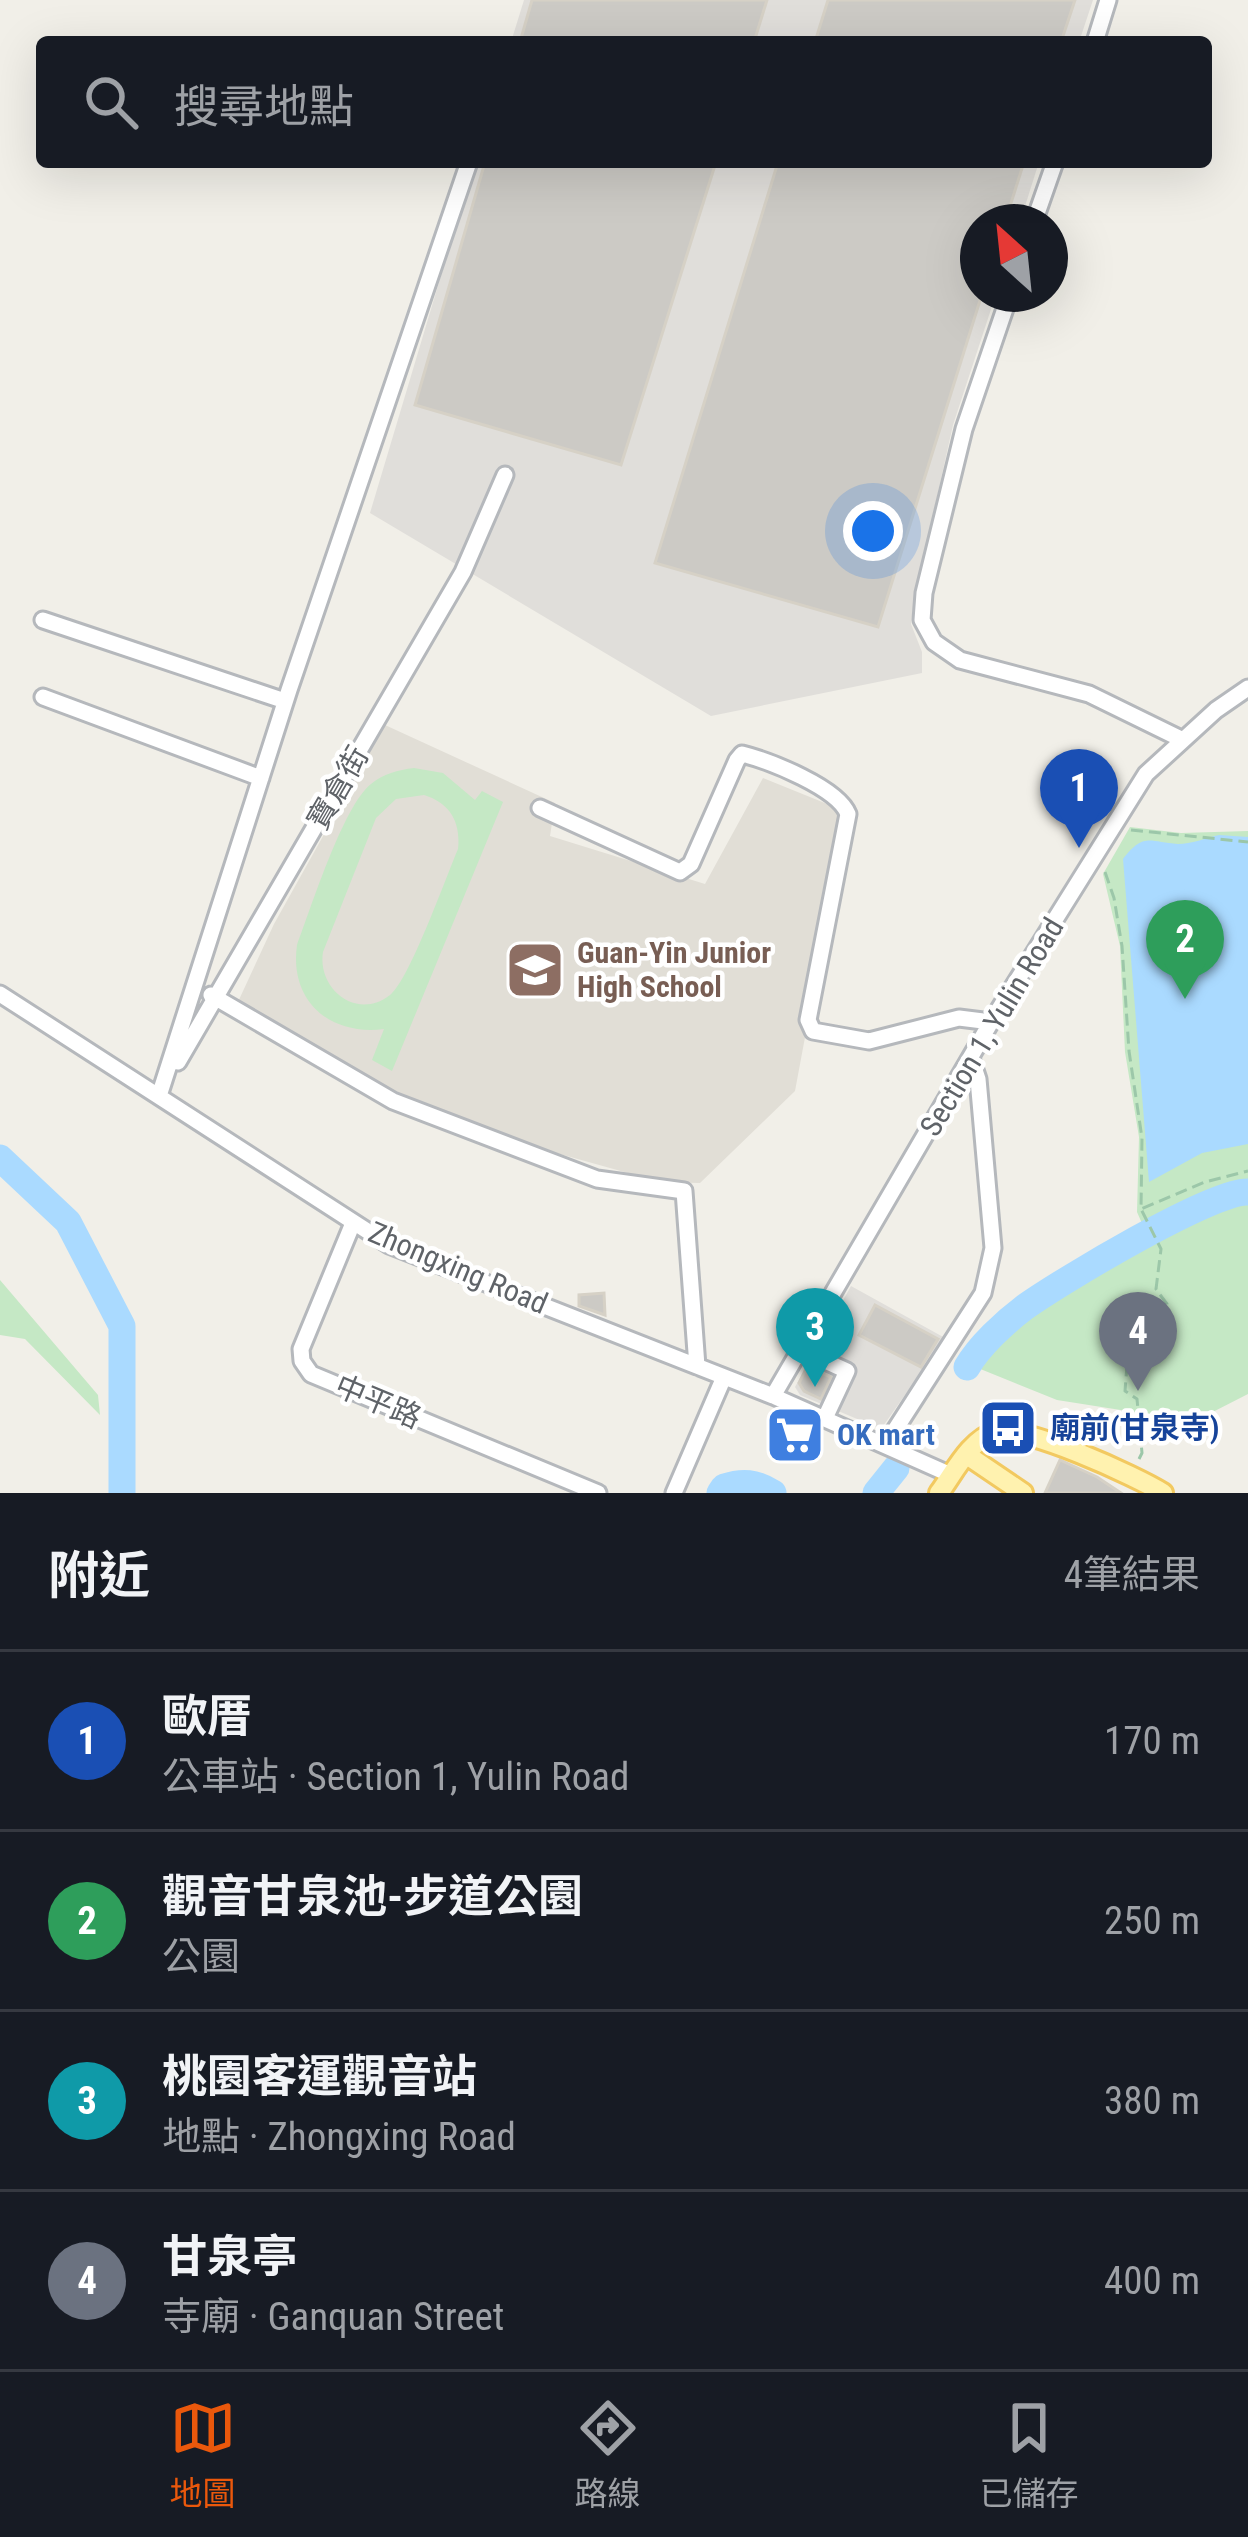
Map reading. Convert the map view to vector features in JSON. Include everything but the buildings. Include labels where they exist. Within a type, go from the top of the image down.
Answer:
[{"type":"main road","points":[[939,1493],[980,1439],[997,1432],[1016,1432],[1131,1476],[1162,1493]]},
{"type":"main road","points":[[967,1455],[1023,1493]]},
{"type":"street","points":[[1098,36],[1108,0]]},
{"type":"street","points":[[159,1096],[285,701],[467,168]]},
{"type":"street","points":[[1040,204],[1052,168]]},
{"type":"street","points":[[1004,312],[964,429],[924,593],[922,620],[934,642],[961,660],[1089,694],[1183,740]]},
{"type":"street","name":"寶倉街","points":[[159,1096],[463,572],[505,475]]},
{"type":"street","points":[[43,620],[285,701]]},
{"type":"street","name":"Section 1, Yulin Road","points":[[772,1396],[991,1022],[1146,774],[1248,688]]},
{"type":"street","points":[[43,697],[262,778]]},
{"type":"street","points":[[540,808],[680,872],[691,864],[736,760],[742,754],[762,759],[841,800],[848,814],[808,1020],[814,1031],[869,1041],[959,1018],[991,1022]]},
{"type":"street","points":[[196,987],[393,1100],[598,1179],[685,1190],[697,1366]]},
{"type":"street","name":"Zhongxing Road","points":[[0,994],[389,1245],[772,1396],[951,1475]]},
{"type":"street","points":[[886,1444],[983,1293],[993,1248],[978,1079],[971,1058]]},
{"type":"street","name":"中平路","points":[[353,1223],[301,1349],[311,1374],[598,1493]]},
{"type":"street","points":[[801,1350],[847,1371],[825,1418]]},
{"type":"street","points":[[674,1493],[724,1378]]},
{"type":"path","points":[[1134,831],[1248,842]]},
{"type":"path","points":[[1094,859],[1106,874],[1114,898],[1122,946],[1129,1051],[1142,1138],[1141,1209],[1160,1249],[1156,1289],[1167,1304],[1168,1327],[1127,1365],[1125,1390],[1137,1399],[1142,1453],[1131,1476]]},
{"type":"path","points":[[1141,1209],[1205,1182],[1248,1171]]},
{"type":"shaded area","points":[[524,0],[1093,0],[1081,36],[513,36]]},
{"type":"shaded area","points":[[473,168],[1037,168],[1026,204],[960,204],[960,312],[990,312],[953,425],[914,600],[911,624],[922,652],[922,673],[711,716],[370,513]]},
{"type":"shaded area","name":"Guan-Yin Junior High School","points":[[385,725],[555,803],[550,836],[705,884],[763,778],[847,812],[795,1091],[700,1183],[660,1182],[395,1108],[231,1017],[274,924]]},
{"type":"shaded area","points":[[851,1286],[945,1338],[881,1429],[800,1395],[795,1387]]},
{"type":"green space","points":[[414,768],[443,773],[475,800],[482,791],[503,802],[392,1071],[372,1060],[384,1029],[346,1027],[317,1011],[307,998],[296,965],[297,945],[329,859],[360,796],[381,778]],"holes":[[[424,795],[452,815],[458,849],[398,986],[377,1002],[353,1003],[326,978],[323,952],[376,818],[396,799]]]},
{"type":"green space","points":[[1130,827],[1181,833],[1248,831],[1248,1394],[1203,1417],[1165,1417],[1057,1400],[968,1364],[1024,1308],[1147,1235],[1137,1212],[1139,1137],[1125,1052],[1120,946],[1103,874]]},
{"type":"green space","points":[[0,1280],[98,1395],[100,1415],[25,1339],[0,1335]]},
{"type":"water","points":[[1219,835],[1248,837],[1248,1144],[1202,1153],[1149,1182],[1123,859],[1142,842],[1183,844]]},
{"type":"waterway","points":[[0,1158],[68,1222],[122,1326],[122,1493]]},
{"type":"waterway","points":[[967,1367],[1009,1320],[1070,1278],[1171,1221],[1248,1192]]},
{"type":"waterway","points":[[876,1493],[896,1468]]},
{"type":"waterway","points":[[720,1493],[724,1487],[743,1483],[773,1493]]},
{"type":"place","name":"歐厝","points":[[1079,848]]},
{"type":"place","name":"Guan-Yin Junior High School","points":[[535,970]]},
{"type":"place","name":"觀音甘泉池-步道公園","points":[[1185,999]]},
{"type":"place","name":"桃園客運觀音站","points":[[815,1387]]},
{"type":"place","name":"甘泉亭","points":[[1138,1391]]},
{"type":"place","name":"廟前(甘泉寺)","points":[[1008,1428]]},
{"type":"place","name":"OK mart","points":[[795,1435]]}]
